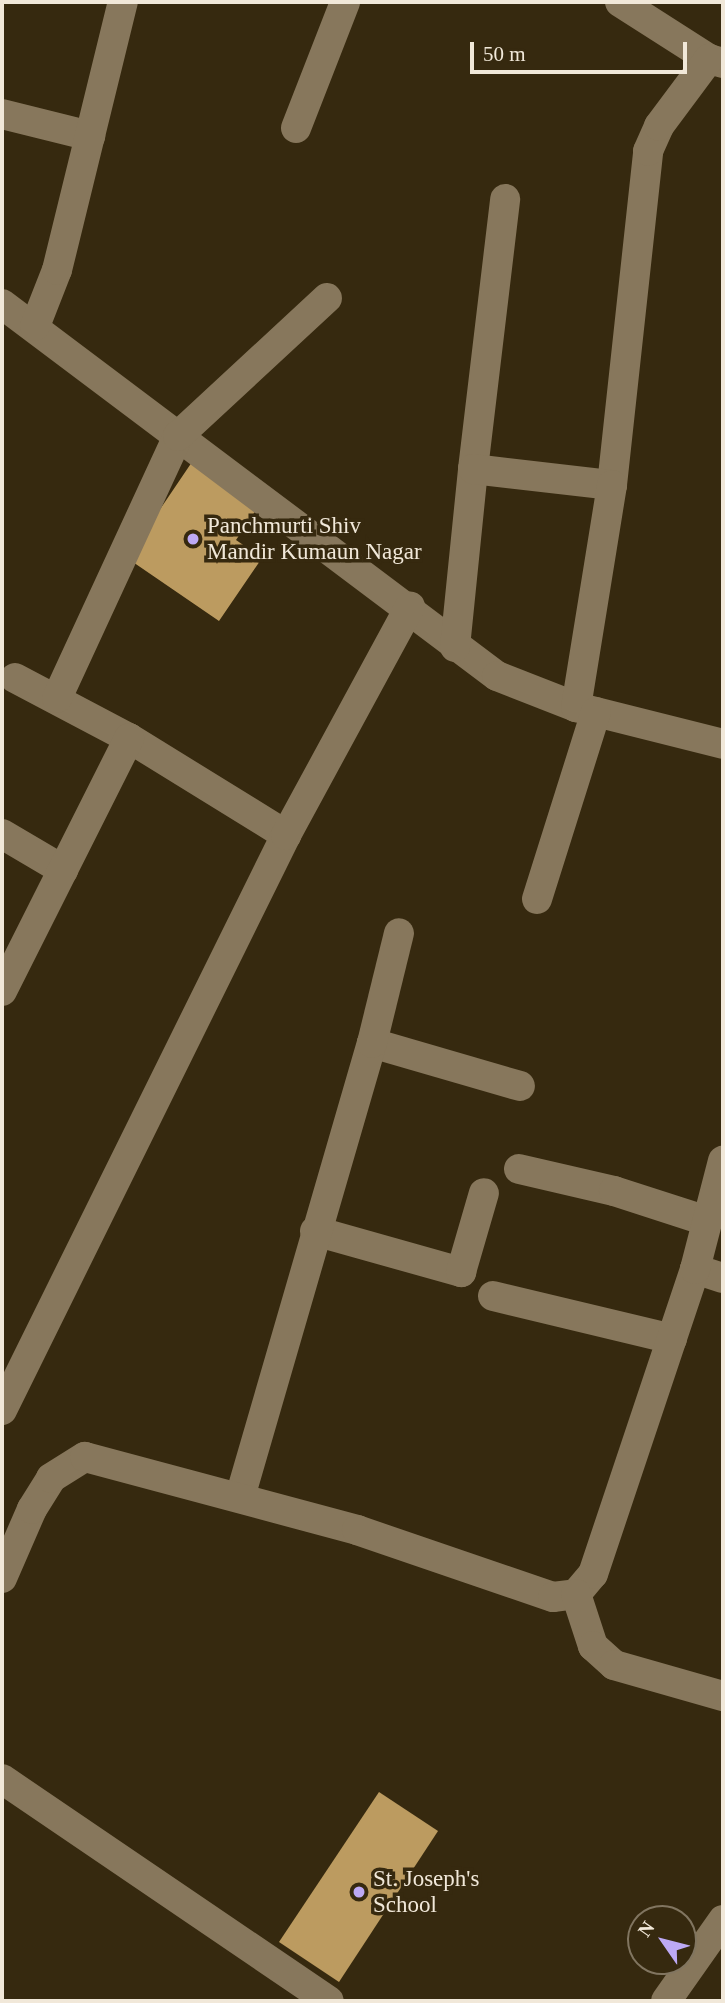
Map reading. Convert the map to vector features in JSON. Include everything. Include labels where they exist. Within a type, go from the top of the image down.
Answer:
[{"type":"street","points":[[35,326],[57,270],[123,2]]},
{"type":"street","points":[[296,128],[345,2]]},
{"type":"street","points":[[537,899],[586,709],[648,151],[659,126],[716,61],[620,2]]},
{"type":"street","points":[[2,114],[90,136]]},
{"type":"street","points":[[455,647],[505,199]]},
{"type":"street","points":[[57,698],[178,436],[327,298]]},
{"type":"street","points":[[2,304],[410,607],[455,647],[521,688],[586,709],[723,744]]},
{"type":"street","points":[[473,469],[612,485]]},
{"type":"street","points":[[2,1410],[286,835],[410,607]]},
{"type":"street","points":[[15,678],[129,738],[286,835]]},
{"type":"street","points":[[2,991],[129,738]]},
{"type":"street","points":[[2,834],[63,870]]},
{"type":"street","points":[[240,1497],[315,1231],[372,1043],[399,933]]},
{"type":"street","points":[[372,1043],[520,1086]]},
{"type":"street","points":[[2,1578],[32,1509],[51,1478],[85,1457],[357,1530],[554,1597],[576,1594],[593,1574],[695,1269],[723,1161]]},
{"type":"street","points":[[519,1169],[614,1191],[707,1221]]},
{"type":"street","points":[[315,1231],[461,1272],[484,1193]]},
{"type":"street","points":[[695,1269],[723,1278]]},
{"type":"street","points":[[493,1296],[671,1339]]},
{"type":"street","points":[[576,1594],[593,1646],[614,1665],[723,1696]]},
{"type":"street","points":[[2,1779],[329,2001]]},
{"type":"street","points":[[666,2001],[723,1920]]},
{"type":"building","points":[[192,462],[258,507],[236,540],[262,558],[219,621],[127,558]]},
{"type":"building","points":[[379,1792],[438,1831],[339,1982],[279,1942]]},
{"type":"place","name":"Panchmurti Shiv Mandir Kumaun Nagar","points":[[193,539]]},
{"type":"place","name":"St. Joseph's School","points":[[359,1892]]}]
